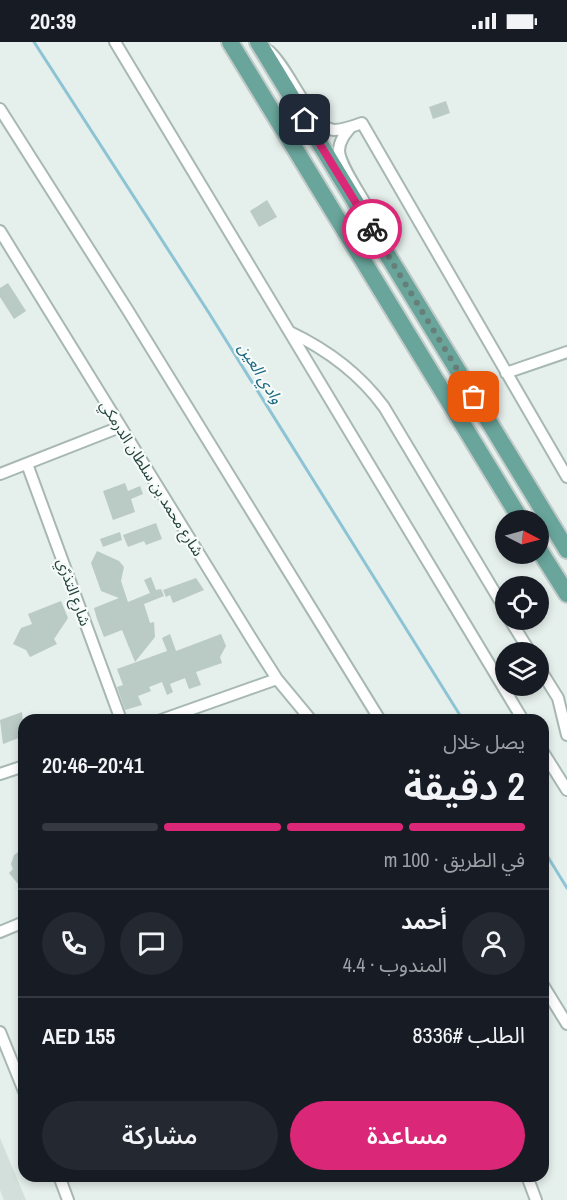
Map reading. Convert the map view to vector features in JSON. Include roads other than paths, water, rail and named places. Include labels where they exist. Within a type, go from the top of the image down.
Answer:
[{"type":"main road","points":[[230,42],[515,510]]},
{"type":"main road","points":[[259,44],[567,550]]},
{"type":"main road","points":[[548,564],[567,594]]},
{"type":"street","points":[[115,42],[519,714]]},
{"type":"street","points":[[259,44],[283,64],[318,122],[334,130],[362,123],[567,477]]},
{"type":"street","points":[[0,109],[127,309],[376,714]]},
{"type":"street","points":[[351,127],[340,141],[340,158],[375,218],[384,248]]},
{"type":"street","name":"شارع محمد بن سلطان الدرمكي","points":[[0,231],[120,428],[278,679],[306,714]]},
{"type":"street","points":[[290,332],[317,345],[365,382],[384,407],[495,593]]},
{"type":"street","points":[[506,373],[567,351]]},
{"type":"street","points":[[0,474],[120,428]]},
{"type":"street","name":"شارع التذرّي","points":[[27,464],[119,714]]},
{"type":"street","points":[[178,714],[278,679]]},
{"type":"street","points":[[549,684],[558,698],[567,735]]},
{"type":"street","points":[[549,762],[567,790]]},
{"type":"street","points":[[0,774],[18,768]]},
{"type":"street","points":[[0,932],[18,924]]},
{"type":"street","points":[[549,995],[567,1024]]},
{"type":"street","points":[[0,1032],[18,1076]]},
{"type":"street","points":[[62,1182],[69,1200]]},
{"type":"street","points":[[529,1182],[536,1200]]},
{"type":"waterway","name":"وادي العين","points":[[34,42],[209,313],[459,714]]},
{"type":"waterway","name":"وادي العين","points":[[549,859],[567,888]]}]
